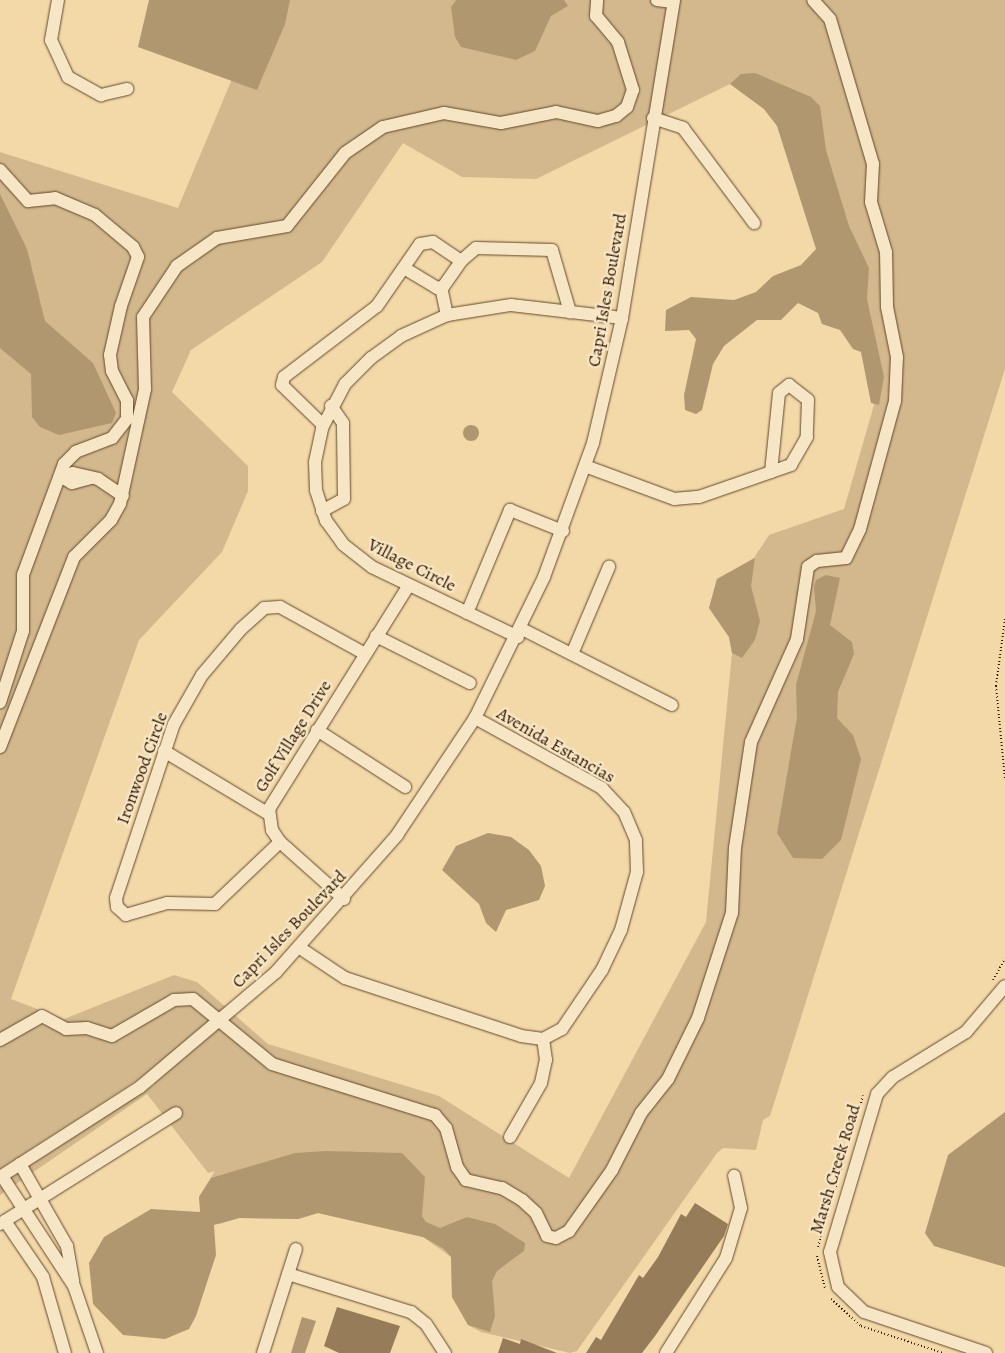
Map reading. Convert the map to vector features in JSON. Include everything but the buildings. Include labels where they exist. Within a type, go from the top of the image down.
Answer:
[{"type":"street","points":[[58,0],[51,40],[68,77],[101,95],[127,89]]},
{"type":"street","points":[[0,748],[74,557],[111,520],[123,496],[145,390],[143,317],[177,266],[217,238],[287,226],[345,153],[383,127],[444,113],[501,124],[556,112],[598,121],[616,116],[627,107],[633,90],[618,42],[596,16],[597,0]]},
{"type":"street","points":[[657,0],[674,1]]},
{"type":"street","points":[[0,1040],[42,1016],[66,1029],[87,1028],[112,1036],[183,998],[197,1001],[279,1067],[435,1115],[446,1128],[456,1167],[466,1180],[502,1188],[515,1196],[536,1213],[544,1234],[553,1238],[569,1231],[612,1170],[641,1112],[668,1079],[694,1030],[722,950],[732,913],[734,855],[751,742],[797,640],[805,575],[813,562],[837,562],[848,555],[862,521],[897,385],[886,252],[870,196],[873,164],[830,20],[813,0]]},
{"type":"street","name":"Capri Isles Boulevard","points":[[1,1176],[140,1088],[222,1021],[300,948],[344,899],[413,814],[475,718],[520,633],[563,531],[585,466],[622,318],[653,118],[674,1]]},
{"type":"street","points":[[653,118],[683,128],[754,223]]},
{"type":"street","points":[[0,170],[28,201],[55,198],[95,215],[133,247],[138,257],[120,306],[110,355],[112,371],[126,400],[127,419],[112,438],[71,455],[60,476],[23,574],[23,631],[0,702]]},
{"type":"street","points":[[323,425],[282,386],[284,377],[366,318],[420,244],[433,242],[461,261]]},
{"type":"street","points":[[447,315],[441,287],[461,261],[476,248],[552,250],[570,312]]},
{"type":"street","points":[[404,268],[441,287]]},
{"type":"street","name":"Village Circle","points":[[520,633],[467,613],[352,553],[322,512],[315,462],[323,425],[331,406],[345,384],[386,346],[447,315],[511,304],[622,318]]},
{"type":"street","points":[[585,466],[666,497],[688,500],[771,472],[791,465],[807,437],[808,400],[789,384],[779,393],[771,472]]},
{"type":"street","points":[[322,512],[344,499],[343,423],[331,406]]},
{"type":"street","points":[[60,476],[74,473],[90,478],[112,485],[123,496]]},
{"type":"street","points":[[467,613],[510,510],[563,531]]},
{"type":"street","points":[[572,654],[609,567]]},
{"type":"street","points":[[365,654],[409,584]]},
{"type":"street","name":"Ironwood Circle","points":[[280,842],[215,904],[167,903],[131,914],[120,912],[116,898],[164,751],[202,675],[264,608],[286,609],[365,654]]},
{"type":"street","points":[[520,633],[572,654],[672,705]]},
{"type":"street","points":[[376,636],[470,683]]},
{"type":"street","name":"Golf Village Drive","points":[[344,899],[280,842],[269,814],[317,730],[365,654]]},
{"type":"street","name":"Avenida Estancias","points":[[475,718],[602,788],[627,817],[636,840],[634,886],[616,942],[562,1029],[543,1039]]},
{"type":"street","points":[[317,730],[405,787]]},
{"type":"street","points":[[164,751],[269,814]]},
{"type":"street","points":[[300,948],[345,978],[526,1038],[543,1039],[546,1060],[541,1083],[510,1138]]},
{"type":"street","name":"Marsh Creek Road","points":[[986,1353],[864,1312],[838,1288],[830,1252],[877,1094],[893,1077],[966,1032],[1005,986]]},
{"type":"street","points":[[64,1353],[43,1277],[2,1223],[176,1113]]},
{"type":"street","points":[[20,1164],[67,1246],[74,1286],[97,1353]]},
{"type":"street","points":[[1,1176],[74,1286]]},
{"type":"street","points":[[666,1353],[722,1270],[741,1208],[734,1176]]},
{"type":"street","points":[[263,1353],[296,1249]]},
{"type":"street","points":[[288,1274],[411,1312],[426,1324],[442,1349],[428,1353]]},
{"type":"path","points":[[1005,620],[996,686],[1005,780]]},
{"type":"path","points":[[990,984],[1005,958]]},
{"type":"path","points":[[867,1088],[820,1234],[821,1279],[837,1307],[856,1323],[944,1353]]},
{"type":"shaded area","points":[[149,0],[290,0],[285,24],[257,90],[138,47]]},
{"type":"shaded area","points":[[265,0],[1005,0],[1005,369],[770,1116],[763,1120],[756,1150],[723,1148],[717,1153],[577,1351],[570,1353],[481,1332],[468,1325],[452,1297],[451,1257],[423,1237],[318,1213],[298,1219],[239,1218],[220,1224],[201,1212],[199,1197],[215,1171],[208,1173],[147,1094],[0,1195],[0,1185],[155,1084],[147,1074],[0,1169],[0,152],[178,208]],"holes":[[[730,84],[764,109],[778,126],[861,352],[874,405],[844,509],[769,535],[754,558],[717,579],[709,608],[729,637],[732,653],[706,922],[569,1178],[439,1096],[268,1044],[197,982],[174,975],[64,1019],[11,999],[139,640],[222,552],[248,491],[248,466],[172,392],[191,350],[322,262],[403,143],[462,177],[536,179]]]},
{"type":"shaded area","points":[[456,0],[564,0],[568,6],[551,16],[535,51],[516,60],[461,47],[455,37],[451,7]]},
{"type":"shaded area","points":[[755,73],[811,97],[820,106],[826,150],[849,226],[869,268],[867,299],[884,377],[879,405],[871,403],[861,352],[853,349],[840,330],[822,324],[818,313],[798,303],[781,320],[757,320],[724,346],[713,364],[702,410],[696,414],[685,410],[684,395],[696,339],[689,330],[665,331],[666,310],[691,297],[734,300],[756,292],[773,276],[801,265],[816,249],[777,126],[764,109],[730,84],[741,74]]},
{"type":"shaded area","points":[[0,194],[27,249],[45,321],[93,363],[116,413],[112,423],[59,435],[40,427],[32,417],[31,374],[0,348]]},
{"type":"shaded area","points":[[471,425],[479,433],[471,441],[463,433]]},
{"type":"shaded area","points":[[755,558],[751,586],[760,621],[755,640],[742,658],[732,653],[729,637],[709,608],[717,579]]},
{"type":"shaded area","points":[[826,575],[840,578],[830,625],[852,642],[854,654],[838,692],[837,718],[853,735],[861,759],[841,840],[822,859],[793,858],[777,833],[797,717],[796,685],[816,611],[814,587],[816,580]]},
{"type":"shaded area","points":[[488,833],[511,837],[529,850],[541,866],[545,886],[539,900],[506,910],[496,932],[486,923],[479,904],[442,870],[456,846]]},
{"type":"shaded area","points":[[1005,1112],[1005,1267],[934,1246],[925,1233],[948,1155]]},
{"type":"shaded area","points":[[326,1151],[402,1153],[425,1177],[422,1216],[426,1222],[440,1228],[467,1217],[495,1224],[525,1243],[524,1251],[497,1271],[492,1281],[495,1316],[490,1332],[468,1325],[452,1297],[451,1257],[444,1249],[423,1237],[318,1213],[298,1219],[239,1218],[214,1225],[216,1255],[196,1316],[189,1329],[165,1339],[123,1335],[93,1304],[89,1263],[104,1237],[151,1209],[200,1212],[199,1197],[211,1178],[295,1153]]},
{"type":"shaded area","points":[[302,1317],[316,1321],[305,1353],[291,1353]]}]
